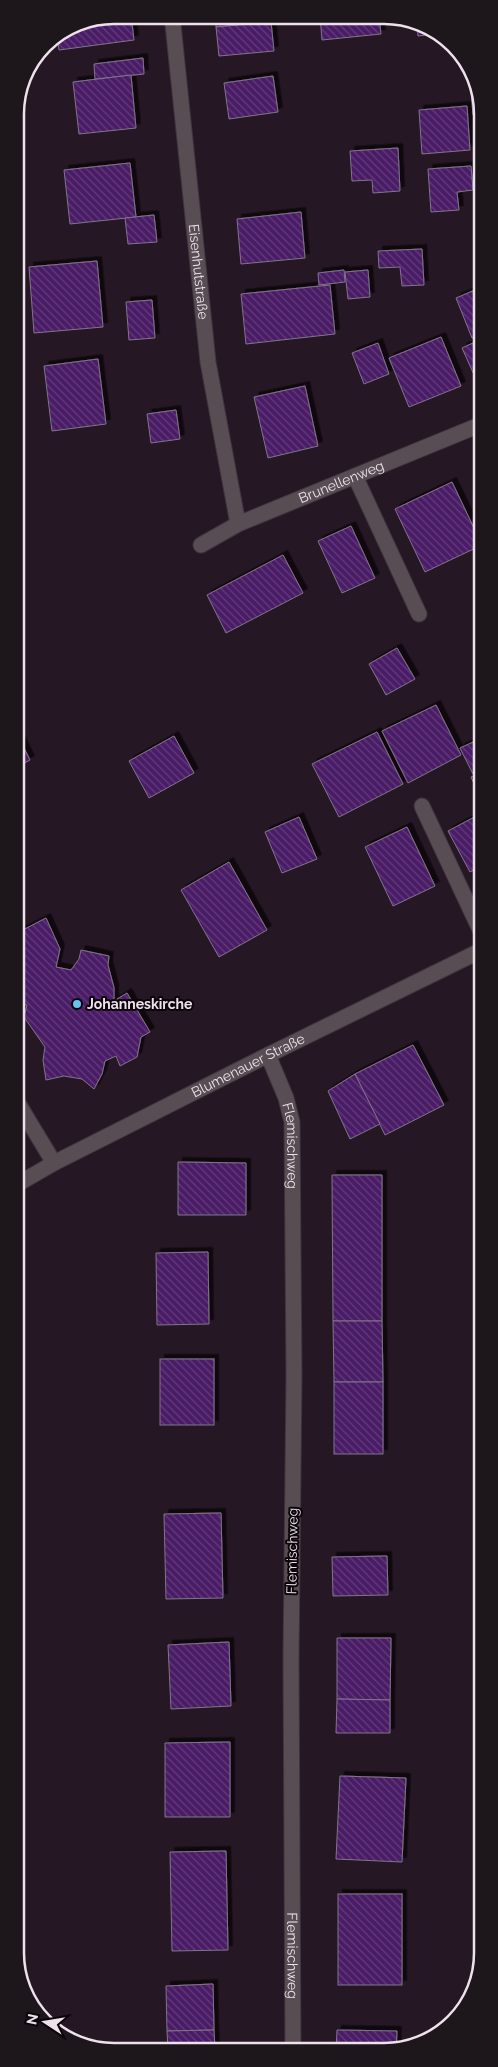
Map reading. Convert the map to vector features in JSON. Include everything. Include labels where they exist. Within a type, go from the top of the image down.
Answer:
[{"type":"street","name":"Eisenhutstraße","points":[[173,24],[208,362],[238,524]]},
{"type":"street","name":"Brunellenweg","points":[[201,545],[238,524],[474,427]]},
{"type":"street","points":[[355,476],[419,614]]},
{"type":"street","points":[[422,806],[474,917]]},
{"type":"street","name":"Blumenauer Straße","points":[[24,1181],[268,1055],[474,954]]},
{"type":"street","name":"Flemischweg","points":[[268,1055],[286,1098],[292,1122],[294,1376],[291,1658],[293,2043]]},
{"type":"street","points":[[24,1113],[54,1164]]},
{"type":"building","points":[[132,24],[134,40],[59,50],[58,43],[79,31],[96,25]]},
{"type":"building","points":[[216,24],[249,24],[216,27]]},
{"type":"building","points":[[271,24],[274,51],[219,56],[216,27]]},
{"type":"building","points":[[321,24],[380,24],[381,34],[322,40]]},
{"type":"building","points":[[418,31],[427,35],[418,36]]},
{"type":"building","points":[[143,58],[144,74],[95,79],[94,64]]},
{"type":"building","points":[[131,75],[136,128],[79,134],[73,82]]},
{"type":"building","points":[[273,76],[278,112],[229,119],[224,83]]},
{"type":"building","points":[[471,91],[473,96],[473,115]]},
{"type":"building","points":[[467,106],[470,150],[422,154],[419,110]]},
{"type":"building","points":[[398,148],[400,191],[373,193],[372,180],[352,181],[350,151]]},
{"type":"building","points":[[130,163],[136,217],[70,224],[64,170]]},
{"type":"building","points":[[471,166],[473,190],[457,192],[459,210],[431,212],[428,169]]},
{"type":"building","points":[[301,212],[305,258],[241,264],[237,219]]},
{"type":"building","points":[[154,215],[157,242],[128,244],[125,218]]},
{"type":"building","points":[[422,249],[424,285],[402,286],[400,267],[379,268],[378,251]]},
{"type":"building","points":[[97,261],[103,327],[34,333],[29,267]]},
{"type":"building","points":[[344,270],[345,282],[319,285],[318,273]]},
{"type":"building","points":[[368,270],[370,297],[348,299],[345,272]]},
{"type":"building","points":[[330,285],[335,334],[246,344],[241,294]]},
{"type":"building","points":[[474,290],[474,337],[472,338],[456,298]]},
{"type":"building","points":[[152,300],[155,338],[129,340],[126,302]]},
{"type":"building","points":[[441,337],[461,386],[409,407],[389,358]]},
{"type":"building","points":[[474,342],[474,375],[462,348]]},
{"type":"building","points":[[378,343],[389,374],[364,384],[352,353]]},
{"type":"building","points":[[98,359],[106,424],[52,431],[44,366]]},
{"type":"building","points":[[305,386],[318,446],[268,458],[254,397]]},
{"type":"building","points":[[176,410],[180,439],[151,443],[147,414]]},
{"type":"building","points":[[452,482],[474,528],[474,549],[425,572],[395,509]]},
{"type":"building","points":[[351,526],[375,578],[342,593],[318,541]]},
{"type":"building","points":[[283,555],[303,593],[226,633],[207,595]]},
{"type":"building","points":[[397,648],[415,679],[386,695],[369,664]]},
{"type":"building","points":[[436,705],[461,755],[408,783],[382,731]]},
{"type":"building","points":[[377,732],[403,784],[339,817],[312,764]]},
{"type":"building","points":[[174,736],[194,773],[149,798],[129,761]]},
{"type":"building","points":[[474,742],[473,774],[460,748]]},
{"type":"building","points":[[24,748],[30,760],[24,763]]},
{"type":"building","points":[[299,817],[317,859],[282,873],[265,832]]},
{"type":"building","points":[[474,817],[474,870],[470,872],[448,831]]},
{"type":"building","points":[[407,827],[435,886],[393,906],[365,847]]},
{"type":"building","points":[[229,862],[267,930],[219,957],[181,890]]},
{"type":"building","name":"Johanneskirche","points":[[46,918],[60,949],[56,967],[71,970],[79,959],[81,950],[109,956],[108,965],[114,988],[114,1001],[127,993],[150,1032],[141,1037],[137,1057],[120,1066],[116,1056],[105,1061],[102,1074],[94,1089],[82,1079],[64,1076],[46,1080],[43,1060],[45,1047],[24,1017],[27,1005],[24,1004],[24,929]]},
{"type":"building","points":[[413,1045],[444,1105],[385,1135],[355,1074]]},
{"type":"building","points":[[355,1074],[380,1124],[350,1139],[328,1091]]},
{"type":"building","points":[[178,1162],[246,1163],[246,1215],[178,1215]]},
{"type":"building","points":[[332,1175],[382,1175],[382,1321],[333,1321]]},
{"type":"building","points":[[208,1252],[209,1324],[157,1325],[156,1253]]},
{"type":"building","points":[[333,1321],[382,1321],[383,1382],[334,1382]]},
{"type":"building","points":[[160,1359],[214,1359],[214,1425],[160,1425]]},
{"type":"building","points":[[334,1382],[383,1382],[383,1454],[334,1454]]},
{"type":"building","points":[[221,1513],[223,1598],[166,1599],[164,1514]]},
{"type":"building","points":[[387,1556],[388,1595],[333,1596],[332,1557]]},
{"type":"building","points":[[337,1638],[391,1638],[390,1700],[337,1699]]},
{"type":"building","points":[[229,1642],[231,1706],[171,1709],[168,1645]]},
{"type":"building","points":[[337,1699],[390,1700],[390,1733],[336,1733]]},
{"type":"building","points":[[230,1742],[230,1817],[165,1817],[165,1743]]},
{"type":"building","points":[[340,1776],[406,1778],[402,1862],[336,1859]]},
{"type":"building","points":[[226,1851],[228,1950],[172,1951],[170,1852]]},
{"type":"building","points":[[338,1894],[402,1894],[402,1985],[338,1985]]},
{"type":"building","points":[[213,1984],[214,2030],[167,2031],[166,1986]]},
{"type":"building","points":[[214,2030],[215,2043],[168,2043],[167,2031]]},
{"type":"building","points":[[337,2030],[397,2031],[396,2042],[336,2043]]},
{"type":"place","name":"Johanneskirche","points":[[77,1004]]}]
